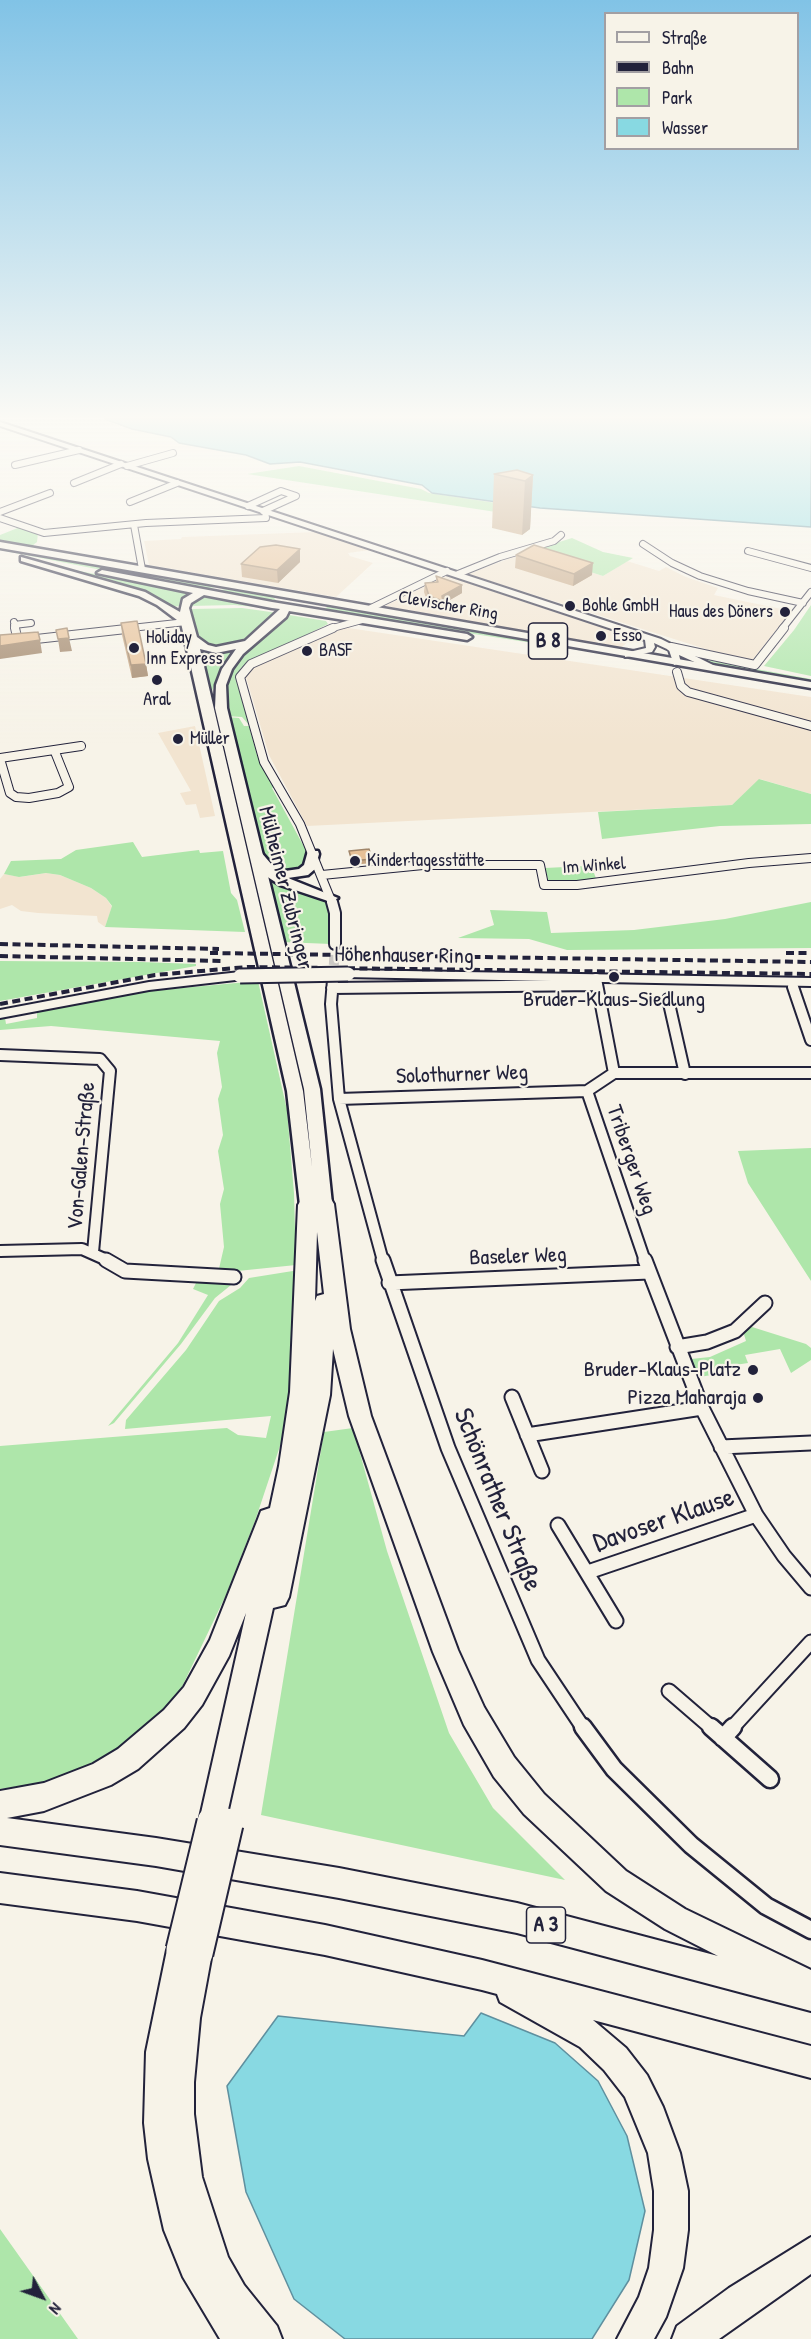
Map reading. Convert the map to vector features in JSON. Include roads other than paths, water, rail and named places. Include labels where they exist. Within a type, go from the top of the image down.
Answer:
[{"type":"highway","points":[[220,1823],[291,1466],[319,1206]]},
{"type":"highway","points":[[241,2339],[213,2298],[195,2265],[182,2230],[164,2159],[160,2123],[162,2052],[220,1823],[319,1395],[325,1340],[319,1206]]},
{"type":"highway","points":[[319,1206],[339,1329],[360,1416],[446,1652],[474,1716],[504,1767],[556,1827],[616,1881],[675,1919],[811,1986]]},
{"type":"highway","points":[[0,1805],[44,1797],[101,1775],[128,1759],[174,1719],[193,1696],[220,1647],[291,1466]]},
{"type":"highway","name":"A 3","points":[[0,1831],[156,1852],[517,1918],[811,1996]]},
{"type":"highway","points":[[0,1888],[137,1906],[325,1940],[482,1975],[811,2062]]},
{"type":"highway","points":[[189,1951],[178,2082],[180,2145],[185,2177],[203,2239],[216,2269],[232,2297],[264,2339]]},
{"type":"highway","points":[[482,1975],[591,2036],[615,2059],[636,2086],[652,2118],[664,2153],[671,2191],[671,2230],[666,2268],[654,2305],[635,2339]]},
{"type":"highway","points":[[690,2339],[741,2300],[811,2254]]},
{"type":"main road","name":"Clevischer Ring","points":[[0,545],[371,608],[628,655],[677,668]]},
{"type":"main road","name":"Clevischer Ring","points":[[0,554],[362,620],[677,668]]},
{"type":"main road","name":"Clevischer Ring","points":[[24,559],[142,594],[161,603],[186,622]]},
{"type":"main road","name":"B 8","points":[[109,574],[136,575],[141,573],[142,569]]},
{"type":"main road","points":[[186,622],[185,605],[200,592],[222,587],[253,587]]},
{"type":"main road","points":[[274,591],[284,599],[286,607]]},
{"type":"main road","name":"Mülheimer Zubringer","points":[[286,607],[285,612],[247,644],[227,669],[220,685],[220,697],[222,715],[312,1089],[319,1206]]},
{"type":"main road","name":"Mülheimer Zubringer","points":[[186,622],[192,638],[295,1090],[319,1206]]},
{"type":"main road","points":[[192,638],[205,648],[216,650],[247,644]]},
{"type":"main road","name":"B 8","points":[[677,668],[725,672],[811,685]]},
{"type":"main road","name":"B 8","points":[[677,668],[811,693]]},
{"type":"main road","points":[[255,854],[268,871],[276,876],[331,898]]},
{"type":"main road","points":[[276,876],[303,872],[310,866],[313,854]]},
{"type":"street","points":[[30,528],[44,533],[99,528]]},
{"type":"street","points":[[135,528],[142,569]]},
{"type":"street","points":[[316,528],[649,638],[725,672]]},
{"type":"street","points":[[458,574],[500,557],[554,541],[561,535]]},
{"type":"street","points":[[643,544],[672,563],[700,576],[737,588],[803,603]]},
{"type":"street","points":[[748,551],[811,568]]},
{"type":"street","points":[[371,608],[447,571]]},
{"type":"street","points":[[672,648],[686,648],[751,666],[756,663],[811,592]]},
{"type":"street","points":[[327,614],[334,622],[331,628]]},
{"type":"street","points":[[335,944],[335,913],[331,898],[300,824],[264,762],[240,677],[244,668],[251,664],[331,628],[362,620]]},
{"type":"street","points":[[0,643],[186,622]]},
{"type":"street","points":[[18,641],[14,624],[31,623]]},
{"type":"street","points":[[628,655],[649,650],[651,647],[649,638]]},
{"type":"street","points":[[672,648],[681,686],[688,692],[811,726]]},
{"type":"street","points":[[55,752],[69,787],[58,793],[29,798],[16,797],[10,793],[0,759],[55,752],[81,746]]},
{"type":"street","name":"Im Winkel","points":[[322,875],[423,865],[540,865],[544,885],[577,885],[646,878],[749,863],[811,858]]},
{"type":"street","name":"Höhenhauser Ring","points":[[0,1014],[149,986],[240,976],[348,974],[596,982]]},
{"type":"street","name":"Triberger Weg","points":[[596,982],[614,1073]]},
{"type":"street","name":"Höhenhauser Ring","points":[[333,984],[811,982]]},
{"type":"street","name":"Schönrather Straße","points":[[333,984],[339,1099],[388,1283],[448,1448],[538,1660],[570,1710],[614,1769],[691,1845],[766,1906],[811,1930]]},
{"type":"street","points":[[793,987],[811,1040]]},
{"type":"street","points":[[668,999],[685,1074]]},
{"type":"street","name":"Von-Galen-Straße","points":[[0,1055],[100,1059],[110,1071],[93,1252]]},
{"type":"street","name":"Triberger Weg","points":[[811,1072],[614,1073],[587,1091],[649,1272],[702,1407],[756,1515],[784,1556],[811,1588]]},
{"type":"street","name":"Solothurner Weg","points":[[339,1099],[587,1091]]},
{"type":"street","name":"Von-Galen-Straße","points":[[0,1251],[82,1250],[93,1252],[125,1271],[234,1277]]},
{"type":"street","name":"Baseler Weg","points":[[388,1283],[649,1272]]},
{"type":"street","points":[[677,1347],[707,1342],[735,1331],[765,1303]]},
{"type":"street","points":[[512,1397],[542,1471]]},
{"type":"street","points":[[527,1435],[702,1407]]},
{"type":"street","points":[[721,1447],[811,1443]]},
{"type":"street","name":"Davoser Klause","points":[[588,1572],[756,1515]]},
{"type":"street","name":"Davoser Klause","points":[[558,1525],[616,1621]]},
{"type":"street","points":[[723,1738],[811,1642]]},
{"type":"street","points":[[669,1691],[770,1779]]},
{"type":"water","points":[[481,2013],[555,2043],[598,2081],[627,2136],[645,2211],[629,2280],[592,2339],[345,2339],[294,2299],[246,2192],[227,2086],[278,2016],[464,2036]]},
{"type":"tunnel","points":[[333,980],[335,944]]},
{"type":"railway","points":[[0,944],[219,949]]},
{"type":"railway","points":[[210,953],[811,962]]},
{"type":"railway","points":[[786,953],[811,953]]},
{"type":"railway","points":[[0,956],[222,961]]},
{"type":"railway","points":[[0,1004],[155,975],[247,967],[811,974]]},
{"type":"place","name":"Bohle GmbH","points":[[570,606]]},
{"type":"place","name":"Haus des Döners","points":[[785,612]]},
{"type":"place","name":"Esso","points":[[601,636]]},
{"type":"place","name":"Holiday Inn Express","points":[[134,648]]},
{"type":"place","name":"BASF","points":[[307,651]]},
{"type":"place","name":"Aral","points":[[157,680]]},
{"type":"place","name":"Müller","points":[[178,739]]},
{"type":"place","name":"Kindertagesstätte","points":[[355,861]]},
{"type":"place","name":"Bruder-Klaus-Siedlung","points":[[614,977]]},
{"type":"place","name":"Bruder-Klaus-Platz","points":[[753,1370]]},
{"type":"place","name":"Pizza Maharaja","points":[[758,1398]]}]
